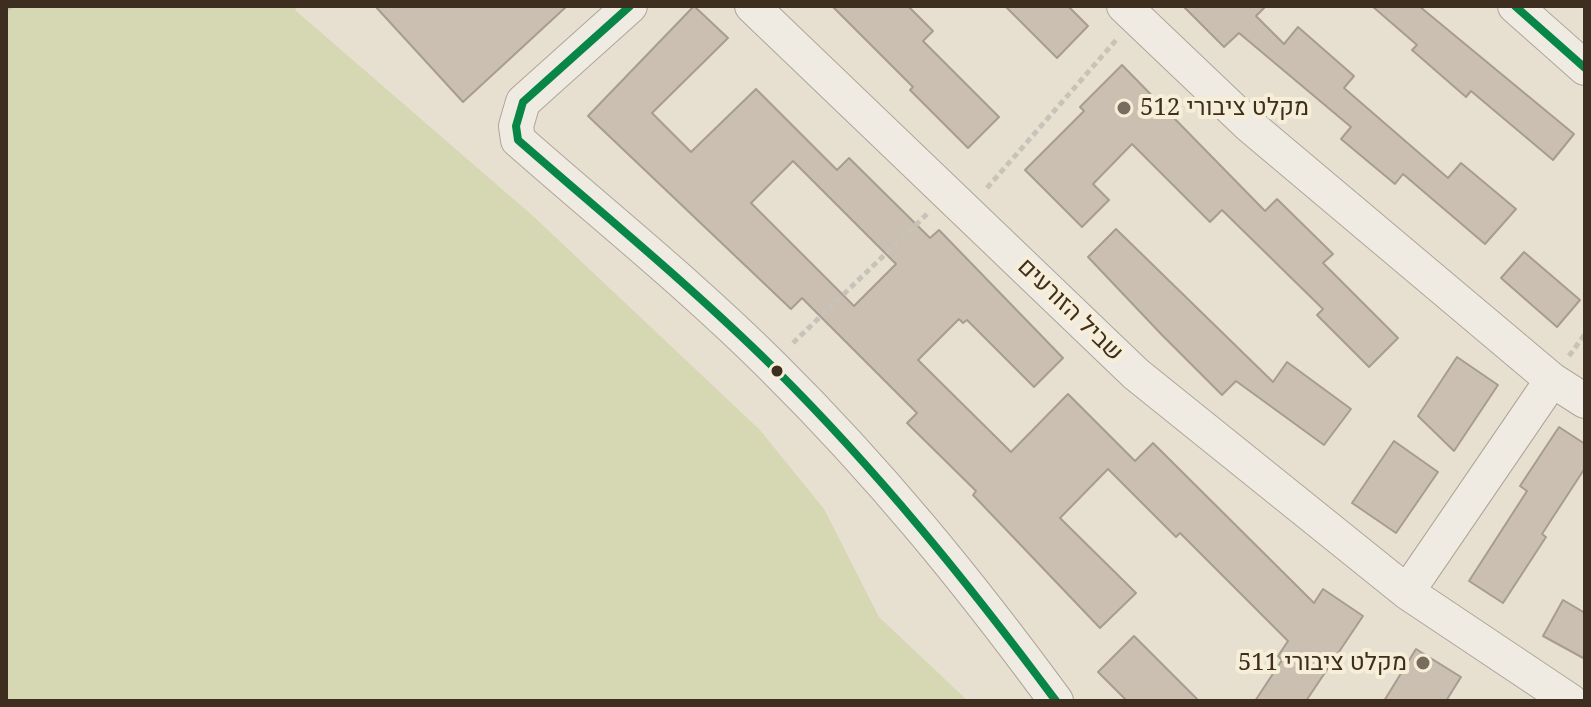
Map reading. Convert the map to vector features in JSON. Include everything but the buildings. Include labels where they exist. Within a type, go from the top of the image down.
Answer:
[{"type":"street","points":[[630,6],[523,102],[516,126],[518,140],[771,364],[835,431],[969,583],[1056,701]]},
{"type":"street","name":"שביל הזורעים","points":[[752,6],[1136,374],[1407,592],[1570,701]]},
{"type":"street","points":[[1515,6],[1585,68]]},
{"type":"street","points":[[1130,12],[1249,125],[1552,380],[1585,401]]},
{"type":"street","points":[[1407,592],[1552,380]]},
{"type":"path","points":[[6,9],[12,6]]},
{"type":"path","points":[[786,349],[957,203],[1130,12]]},
{"type":"green space","points":[[6,6],[298,6],[295,10],[533,216],[760,430],[824,509],[879,617],[968,701],[6,701]]},
{"type":"transit line","points":[[630,6],[523,102],[516,126],[518,140],[711,308],[811,406],[921,529],[1056,701]]},
{"type":"transit line","points":[[1515,6],[1585,68]]},
{"type":"place","name":"מקלט ציבורי 512","points":[[1124,108]]},
{"type":"place","name":"מקלט ציבורי 511","points":[[1423,663]]}]
